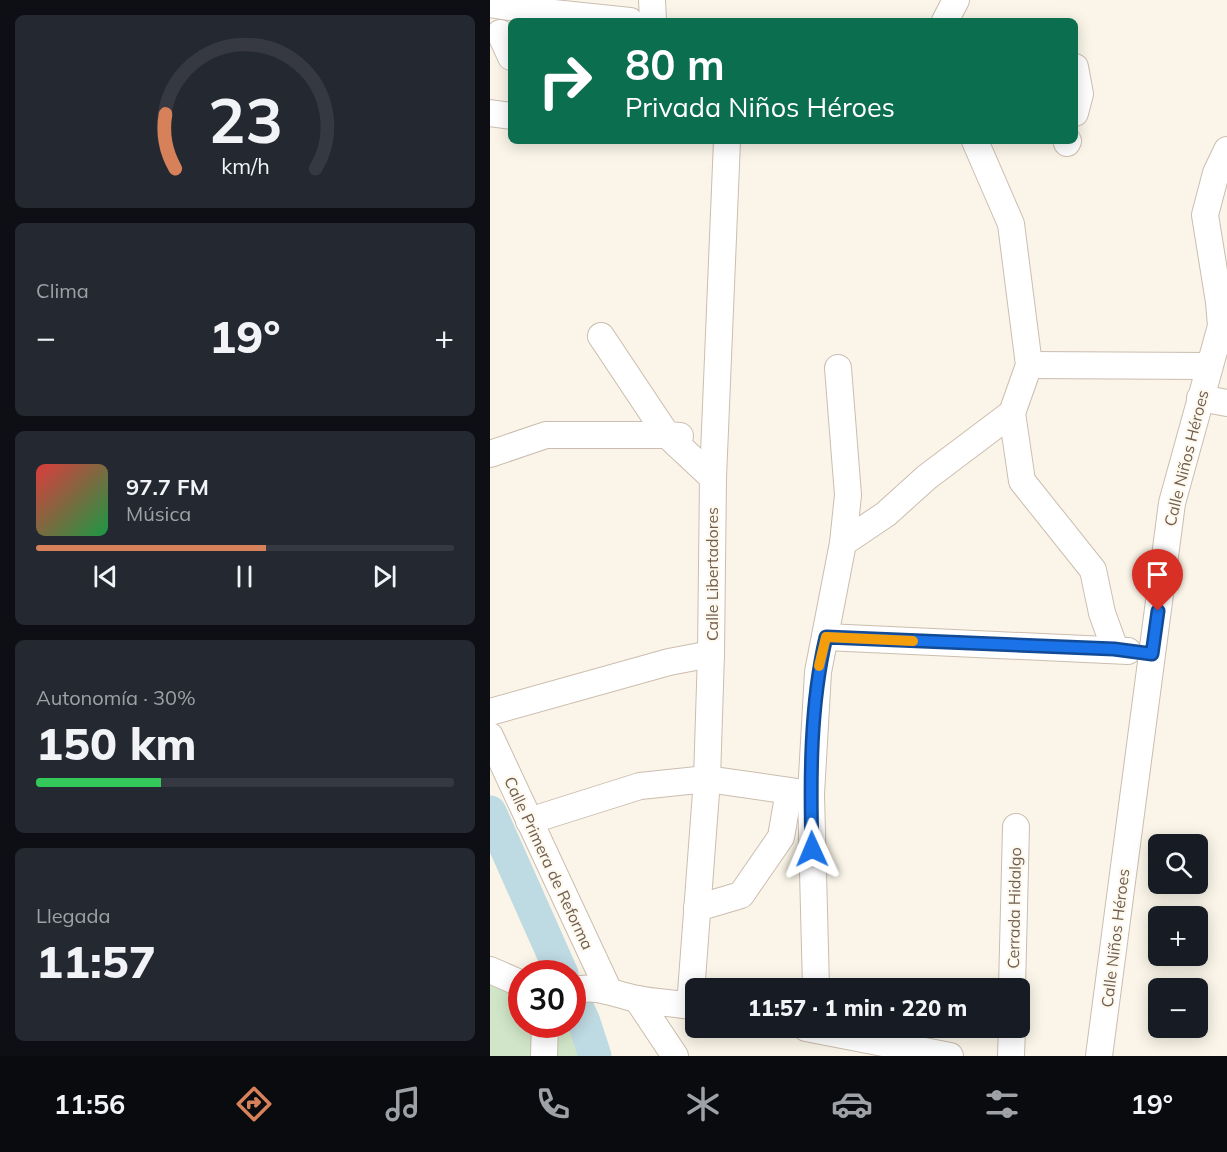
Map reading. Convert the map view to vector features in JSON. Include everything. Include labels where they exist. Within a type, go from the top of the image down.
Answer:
[{"type":"street","points":[[652,0],[653,18]]},
{"type":"street","points":[[947,18],[956,0]]},
{"type":"street","points":[[490,4],[508,23]]},
{"type":"street","points":[[1078,83],[1080,94],[1078,101]]},
{"type":"street","points":[[490,113],[508,116]]},
{"type":"street","name":"Calle Libertadores","points":[[694,978],[707,779],[714,438],[727,144]]},
{"type":"street","points":[[976,144],[1011,224],[1029,365],[1012,412],[1022,481],[1093,570],[1102,613],[1114,649]]},
{"type":"street","name":"Calle Niños Héroes","points":[[1099,1056],[1172,503],[1221,326],[1223,300],[1205,215],[1216,173],[1226,150]]},
{"type":"street","points":[[601,336],[667,435],[713,478]]},
{"type":"street","points":[[1029,365],[1209,366]]},
{"type":"street","points":[[815,978],[800,792],[818,672],[843,543],[848,495],[838,368]]},
{"type":"street","points":[[1200,398],[1226,403]]},
{"type":"street","points":[[843,543],[886,514],[927,477],[1012,412]]},
{"type":"street","points":[[490,454],[546,435],[667,435],[714,438]]},
{"type":"street","points":[[826,637],[1114,649],[1152,654]]},
{"type":"street","points":[[490,712],[669,663],[711,654]]},
{"type":"street","name":"Calle Primera de Reforma","points":[[490,736],[529,821],[590,989]]},
{"type":"street","points":[[529,821],[640,786],[707,779],[800,792]]},
{"type":"street","points":[[697,908],[741,896],[781,837],[800,792]]},
{"type":"street","name":"Cerrada Hidalgo","points":[[1012,978],[1016,827]]},
{"type":"street","points":[[490,970],[508,978]]},
{"type":"street","points":[[590,989],[637,999],[685,1005]]},
{"type":"street","points":[[637,999],[675,1056]]},
{"type":"street","points":[[544,1056],[545,1038]]},
{"type":"street","points":[[861,1038],[950,1056]]},
{"type":"street","points":[[1011,1056],[1012,1038]]},
{"type":"green space","points":[[490,982],[508,990],[508,1038],[586,1038],[586,1028],[595,1056],[490,1056]]},
{"type":"waterway","points":[[490,812],[556,960]]},
{"type":"waterway","points":[[586,1028],[595,1056]]},
{"type":"slow traffic","points":[[819,666],[826,637],[913,641]]},
{"type":"route","points":[[812,849],[811,794],[818,672],[826,637],[1114,649],[1152,654],[1158,611]]}]
